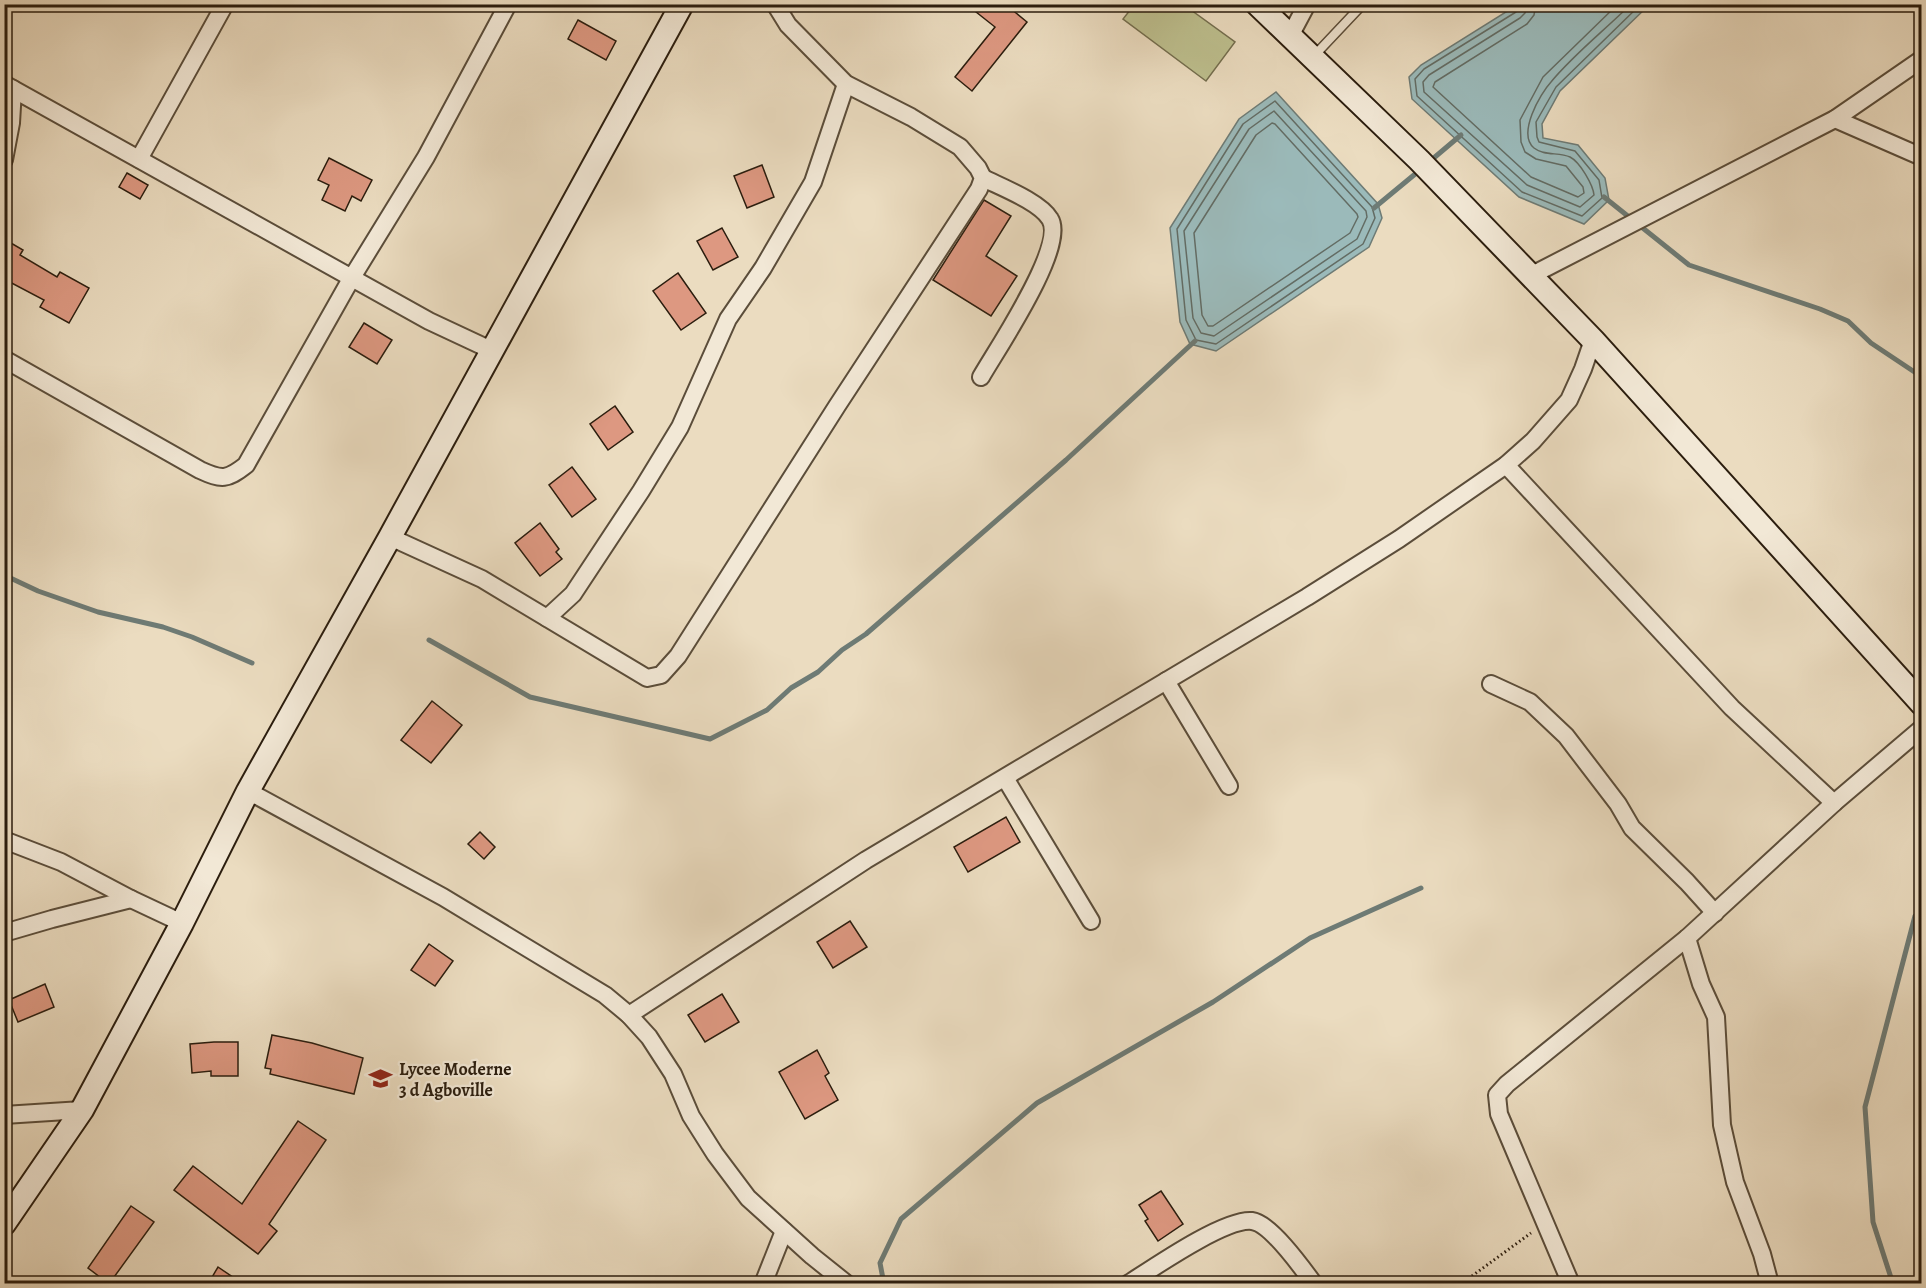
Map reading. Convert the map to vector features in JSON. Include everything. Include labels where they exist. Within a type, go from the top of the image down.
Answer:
[{"type":"main road","points":[[4,1224],[82,1110],[182,923],[248,791],[682,4]]},
{"type":"main road","points":[[1257,4],[1419,160],[1532,275],[1922,704]]},
{"type":"street","points":[[139,159],[225,4]]},
{"type":"street","points":[[4,360],[201,470],[218,478],[232,476],[246,465],[351,279],[426,157],[508,4]]},
{"type":"street","points":[[775,4],[788,25],[846,84],[911,117],[960,147],[978,168],[983,178],[1025,198],[1048,216],[1053,225],[1053,240],[1043,269],[981,377]]},
{"type":"street","points":[[1290,36],[1307,4]]},
{"type":"street","points":[[1532,275],[1835,119],[1922,59]]},
{"type":"street","points":[[547,618],[573,594],[680,427],[728,320],[763,268],[813,182],[846,84]]},
{"type":"street","points":[[9,87],[351,279],[429,321],[491,350]]},
{"type":"street","points":[[4,160],[11,123],[9,87]]},
{"type":"street","points":[[1835,119],[1922,157]]},
{"type":"street","points":[[390,537],[482,579],[647,678],[661,675],[678,656],[979,189],[983,178]]},
{"type":"street","points":[[629,1015],[866,860],[1399,539],[1506,465],[1533,441],[1569,400],[1593,340]]},
{"type":"street","points":[[1506,465],[1732,708],[1834,803]]},
{"type":"street","points":[[1166,681],[1228,786]]},
{"type":"street","points":[[1491,684],[1530,702],[1566,736],[1618,804],[1632,828],[1715,913]]},
{"type":"street","points":[[1571,1284],[1499,1114],[1497,1095],[1507,1084],[1687,938],[1834,803],[1922,728]]},
{"type":"street","points":[[1005,778],[1090,921]]},
{"type":"street","points":[[248,791],[443,897],[605,995],[649,1036],[673,1074],[691,1116],[715,1154],[748,1198],[812,1256],[847,1284]]},
{"type":"street","points":[[4,840],[61,862],[182,923]]},
{"type":"street","points":[[4,933],[131,899]]},
{"type":"street","points":[[1687,938],[1701,984],[1716,1017],[1722,1125],[1735,1182],[1762,1254],[1770,1284]]},
{"type":"street","points":[[4,1115],[82,1110]]},
{"type":"street","points":[[1128,1284],[1184,1247],[1238,1222],[1254,1221],[1269,1230],[1314,1284]]},
{"type":"street","points":[[763,1284],[784,1231]]},
{"type":"lane","points":[[1312,58],[1363,4]]},
{"type":"path","points":[[1461,1284],[1544,1223]]},
{"type":"green space","points":[[1134,5],[1184,5],[1235,42],[1206,81],[1123,19]]},
{"type":"water","points":[[1517,5],[1649,5],[1560,91],[1542,124],[1543,138],[1578,145],[1605,178],[1609,200],[1584,224],[1519,197],[1412,99],[1409,77],[1421,65]]},
{"type":"water","points":[[1276,92],[1378,204],[1382,218],[1369,247],[1216,351],[1190,344],[1180,322],[1170,228],[1239,119]]},
{"type":"building","points":[[966,4],[1005,4],[1027,22],[972,91],[955,77],[995,27]]},
{"type":"building","points":[[578,20],[616,41],[606,60],[568,39]]},
{"type":"building","points":[[329,158],[372,180],[361,201],[352,196],[345,211],[322,200],[329,185],[318,180]]},
{"type":"building","points":[[762,165],[774,197],[747,208],[734,176]]},
{"type":"building","points":[[127,173],[148,185],[140,199],[119,187]]},
{"type":"building","points":[[984,200],[1011,216],[986,256],[1017,276],[991,316],[933,280]]},
{"type":"building","points":[[722,228],[738,257],[713,270],[697,241]]},
{"type":"building","points":[[4,239],[23,250],[20,255],[57,277],[60,272],[89,288],[69,323],[40,307],[44,300],[4,279]]},
{"type":"building","points":[[678,273],[706,313],[681,330],[653,291]]},
{"type":"building","points":[[364,323],[392,340],[377,364],[349,347]]},
{"type":"building","points":[[615,406],[633,432],[608,450],[590,424]]},
{"type":"building","points":[[572,467],[596,499],[572,517],[549,485]]},
{"type":"building","points":[[540,523],[559,549],[556,552],[562,559],[540,576],[515,543]]},
{"type":"building","points":[[432,701],[462,725],[431,763],[401,740]]},
{"type":"building","points":[[1006,817],[1020,842],[968,872],[954,847]]},
{"type":"building","points":[[480,832],[495,847],[484,859],[468,844]]},
{"type":"building","points":[[850,921],[867,947],[833,968],[817,942]]},
{"type":"building","points":[[429,944],[453,961],[435,986],[411,970]]},
{"type":"building","points":[[45,984],[54,1007],[18,1022],[9,1000]]},
{"type":"building","points":[[722,994],[739,1022],[705,1042],[688,1015]]},
{"type":"building","points":[[272,1035],[312,1043],[363,1058],[354,1094],[270,1074],[271,1069],[265,1068]]},
{"type":"building","points":[[238,1042],[238,1076],[211,1076],[211,1071],[192,1073],[190,1044]]},
{"type":"building","points":[[817,1050],[829,1073],[825,1076],[838,1100],[805,1119],[779,1072]]},
{"type":"building","points":[[298,1121],[326,1140],[269,1224],[277,1231],[258,1254],[174,1190],[193,1166],[242,1204]]},
{"type":"building","points":[[1161,1191],[1183,1224],[1158,1241],[1145,1221],[1148,1219],[1139,1205]]},
{"type":"building","points":[[131,1206],[154,1222],[109,1284],[88,1268]]},
{"type":"building","points":[[218,1267],[243,1284],[208,1284]]},
{"type":"waterway","points":[[1429,162],[1461,135]]},
{"type":"waterway","points":[[1374,208],[1420,170]]},
{"type":"waterway","points":[[1604,197],[1689,265],[1820,309],[1848,321],[1871,343],[1922,377]]},
{"type":"waterway","points":[[429,640],[530,697],[710,739],[767,710],[791,688],[818,672],[842,650],[866,634],[1066,460],[1195,341]]},
{"type":"waterway","points":[[4,575],[38,591],[98,612],[163,627],[192,637],[252,663]]},
{"type":"waterway","points":[[884,1284],[880,1263],[901,1219],[1037,1103],[1213,1002],[1310,938],[1421,888]]},
{"type":"waterway","points":[[1893,1284],[1873,1222],[1865,1107],[1915,916]]},
{"type":"place","name":"Lycee Moderne 3 d Agboville","points":[[381,1079]]}]
